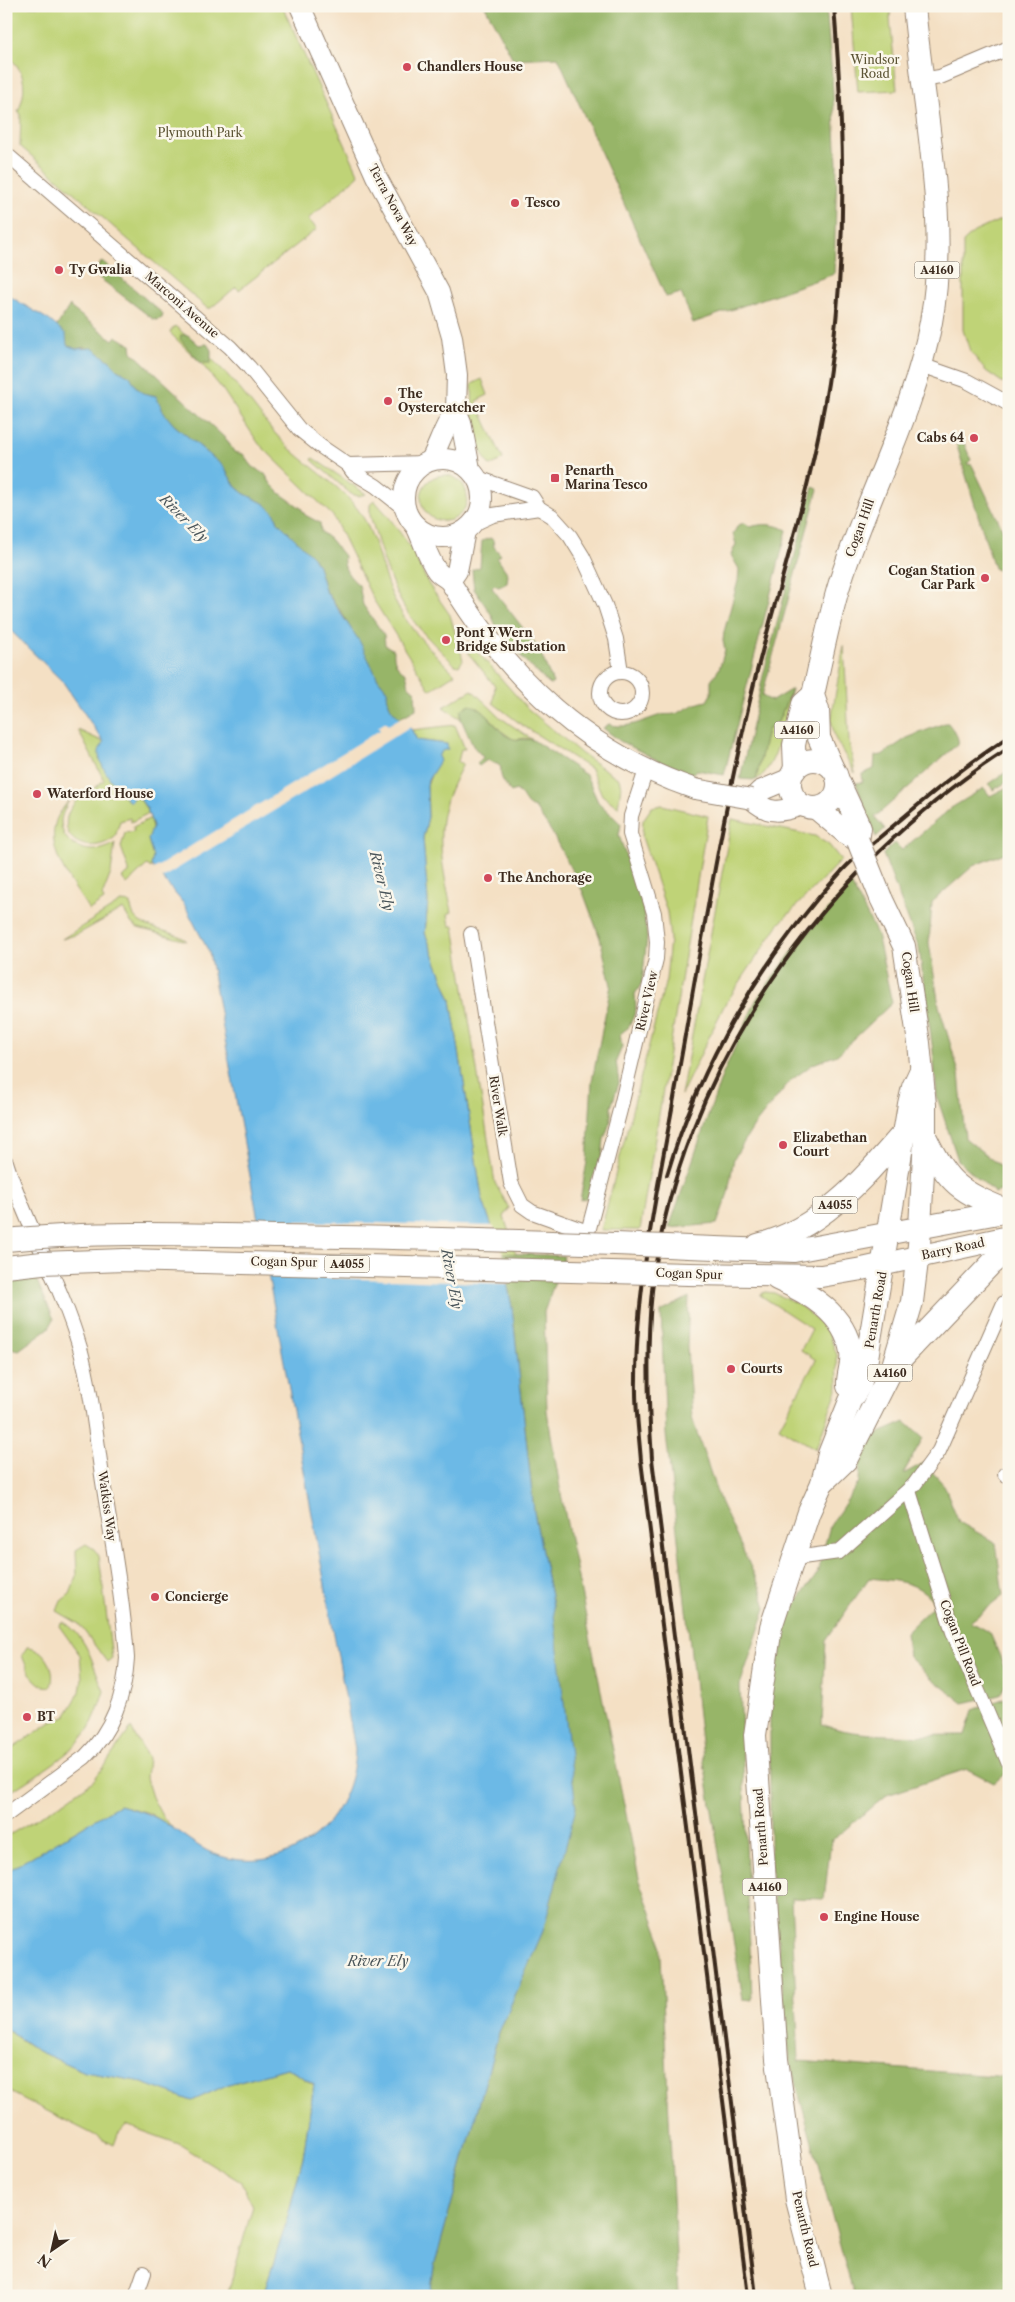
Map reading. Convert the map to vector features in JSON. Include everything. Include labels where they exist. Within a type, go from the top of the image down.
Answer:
[{"type":"main road","name":"A4160","points":[[914,6],[936,210],[938,256],[931,321],[920,365]]},
{"type":"main road","name":"Cogan Hill","points":[[901,1246],[915,1134],[925,1104],[920,1072],[919,1043],[904,946],[881,898],[858,841],[860,828],[819,738],[818,710],[813,696],[838,589],[920,365]]},
{"type":"main road","name":"Cogan Hill","points":[[813,696],[803,704],[794,745],[792,794],[858,841]]},
{"type":"main road","points":[[793,774],[806,761],[814,760],[827,764],[835,774],[836,792],[833,798],[823,806],[809,806]]},
{"type":"main road","name":"Cogan Hill","points":[[901,1246],[915,1134]]},
{"type":"main road","points":[[915,1134],[958,1187],[1009,1211]]},
{"type":"main road","name":"A4055","points":[[745,1248],[790,1234],[825,1213],[915,1134]]},
{"type":"main road","name":"A4055","points":[[772,1276],[821,1276],[901,1246],[1009,1211]]},
{"type":"main road","name":"A4055","points":[[6,1240],[64,1235],[170,1234],[440,1238],[745,1248],[770,1251],[901,1246]]},
{"type":"main road","name":"Barry Road","points":[[901,1246],[1009,1237]]},
{"type":"main road","name":"Penarth Road","points":[[822,1483],[846,1460],[892,1369],[912,1302],[901,1246]]},
{"type":"main road","name":"Penarth Road","points":[[821,2296],[796,2199],[777,2059],[755,1735],[771,1627],[809,1512],[822,1483],[829,1454],[850,1401],[860,1385],[901,1246]]},
{"type":"main road","points":[[892,1369],[991,1264],[1009,1249]]},
{"type":"main road","name":"Cogan Spur","points":[[6,1267],[42,1262],[124,1260],[772,1276]]},
{"type":"main road","points":[[772,1276],[798,1288],[820,1303],[835,1318],[844,1332],[851,1351],[852,1365],[848,1381],[850,1401]]},
{"type":"street","name":"Terra Nova Way","points":[[300,6],[376,176],[439,292],[447,314],[454,347],[457,375],[456,410],[461,422],[474,473]]},
{"type":"street","points":[[922,80],[940,77],[1009,48]]},
{"type":"street","name":"Marconi Avenue","points":[[6,154],[224,342],[249,367],[298,429],[348,465],[353,472],[376,486],[406,509]]},
{"type":"street","points":[[920,365],[967,381],[1009,404]]},
{"type":"street","name":"Terra Nova Way","points":[[429,461],[445,433],[449,419],[456,410]]},
{"type":"street","points":[[348,465],[429,461],[444,458],[460,462],[474,473],[532,497],[539,508],[562,525],[579,549],[611,622],[621,672]]},
{"type":"street","points":[[429,461],[415,469],[405,488],[406,509],[409,518],[416,526],[428,534],[442,538],[453,537],[493,515],[539,508]]},
{"type":"street","points":[[450,582],[457,571],[469,528],[480,514],[483,502],[482,490],[474,473]]},
{"type":"street","points":[[416,526],[437,572],[450,582],[480,626],[519,674],[549,706],[593,740],[646,770],[695,788],[752,799],[760,808],[781,812],[809,806]]},
{"type":"street","name":"River View","points":[[588,1232],[625,1091],[656,959],[657,942],[654,914],[630,834],[631,816],[646,770]]},
{"type":"street","points":[[752,799],[760,791],[793,774]]},
{"type":"street","name":"River Walk","points":[[471,934],[511,1183],[522,1205],[532,1212],[588,1232]]},
{"type":"street","name":"Watkiss Way","points":[[6,1162],[22,1208],[54,1275],[73,1327],[84,1365],[91,1396],[127,1658],[126,1673],[119,1702],[105,1734],[96,1747],[6,1815]]},
{"type":"street","points":[[795,1558],[839,1552],[909,1491],[939,1451],[1004,1304]]},
{"type":"street","name":"Cogan Pill Road","points":[[909,1491],[952,1632],[1009,1764]]},
{"type":"street","points":[[136,2296],[144,2273]]},
{"type":"green space","name":"Plymouth Park","points":[[6,6],[282,6],[359,175],[308,219],[317,229],[239,290],[236,287],[211,308],[207,308],[20,146],[21,114],[18,112],[24,89],[18,67],[6,55]]},
{"type":"green space","points":[[485,6],[826,6],[837,164],[834,274],[693,323],[681,293],[666,297],[558,57],[513,59]]},
{"type":"green space","name":"Windsor Road","points":[[851,6],[891,6],[890,19],[897,90],[858,92]]},
{"type":"green space","points":[[1009,216],[1009,387],[986,371],[970,351],[963,330],[963,242],[974,232]]},
{"type":"green space","points":[[102,261],[163,314],[162,318],[153,319],[93,273]]},
{"type":"green space","points":[[70,305],[71,308],[113,340],[116,336],[131,345],[132,352],[227,440],[234,452],[243,454],[253,467],[265,474],[271,484],[281,494],[301,508],[305,515],[320,523],[321,532],[330,539],[344,556],[344,565],[347,572],[359,585],[363,605],[384,635],[385,645],[394,650],[396,663],[406,673],[409,686],[415,691],[416,709],[400,718],[393,713],[388,702],[387,690],[378,679],[342,613],[325,590],[318,566],[313,557],[278,522],[275,514],[265,504],[243,493],[236,487],[223,466],[174,425],[164,414],[156,396],[143,393],[136,387],[129,376],[117,369],[110,361],[84,347],[76,349],[67,345],[57,326]]},
{"type":"green space","points":[[175,326],[223,370],[286,445],[336,487],[354,505],[366,522],[388,585],[398,607],[420,638],[455,674],[430,690],[373,599],[333,516],[259,444],[223,390],[201,363],[172,335],[170,332]]},
{"type":"green space","points":[[181,335],[188,335],[199,345],[207,344],[211,350],[211,363],[201,363],[180,339]]},
{"type":"green space","points":[[482,379],[488,395],[476,401],[503,459],[490,466],[479,447],[473,417],[472,384]]},
{"type":"green space","points":[[960,434],[971,460],[967,464],[972,465],[1009,543],[1009,577],[994,568],[954,436]]},
{"type":"green space","points":[[313,458],[366,494],[358,496],[351,494],[312,460]]},
{"type":"green space","points":[[449,475],[461,481],[466,489],[466,507],[461,515],[453,520],[439,521],[427,515],[422,507],[421,493],[427,481],[435,476]]},
{"type":"green space","points":[[813,487],[818,489],[762,696],[772,701],[792,689],[778,722],[767,730],[756,780],[740,779],[763,676]]},
{"type":"green space","points":[[374,500],[411,548],[429,585],[450,615],[463,660],[459,666],[455,665],[434,645],[409,615],[398,597],[384,562],[370,515],[370,505]]},
{"type":"green space","points":[[745,523],[750,527],[769,525],[787,530],[724,775],[697,770],[693,773],[682,773],[620,741],[603,728],[609,724],[621,726],[660,715],[675,714],[695,704],[707,701],[711,694],[711,680],[719,669],[725,650],[724,632],[738,581],[739,569],[731,555],[736,544],[733,534],[738,525]]},
{"type":"green space","points":[[490,538],[493,540],[494,547],[501,555],[497,558],[508,574],[507,583],[499,587],[494,585],[492,588],[539,649],[553,683],[550,685],[523,659],[504,632],[496,626],[491,614],[474,589],[472,570],[480,567],[482,541]]},
{"type":"green space","points":[[468,641],[527,708],[582,754],[619,779],[621,786],[618,807],[602,795],[591,769],[522,725],[493,703],[495,686],[469,654]]},
{"type":"green space","points":[[844,645],[849,742],[855,773],[835,738],[831,720]]},
{"type":"green space","points":[[792,689],[776,752],[764,773],[756,780],[767,729],[778,722]]},
{"type":"green space","points":[[472,690],[501,718],[533,740],[525,738],[514,740],[500,730],[488,716],[460,714],[461,719],[443,707]]},
{"type":"green space","points":[[468,705],[480,709],[510,738],[533,740],[586,775],[598,802],[621,824],[619,835],[643,908],[647,937],[642,983],[635,994],[636,1010],[629,1027],[620,1034],[622,1047],[616,1061],[619,1083],[611,1107],[611,1120],[604,1139],[602,1157],[591,1182],[592,1192],[587,1198],[580,1200],[587,1162],[592,1081],[611,985],[600,938],[583,892],[551,831],[535,808],[531,807],[516,790],[511,792],[509,790],[502,778],[499,765],[487,760],[479,766],[477,764],[483,757],[473,746],[461,719],[461,710]]},
{"type":"green space","points":[[948,723],[956,734],[958,745],[875,817],[885,829],[876,837],[856,783],[863,782],[862,774],[874,769],[875,756],[882,755],[907,738]]},
{"type":"green space","points":[[455,725],[465,749],[461,749],[458,762],[463,764],[449,795],[442,819],[442,859],[452,912],[448,914],[450,926],[454,926],[495,1183],[509,1208],[504,1217],[516,1254],[501,1253],[482,1198],[451,1000],[425,933],[428,901],[423,838],[428,817],[427,786],[438,756],[447,744],[417,740],[412,730]]},
{"type":"green space","points":[[78,730],[104,742],[99,759],[119,792],[127,800],[138,796],[149,813],[131,822],[130,818],[120,821],[115,837],[98,845],[89,846],[74,840],[69,834],[67,827],[67,817],[72,807],[84,792],[85,796],[104,780]]},
{"type":"green space","points":[[1009,770],[1009,781],[993,790],[989,784]]},
{"type":"green space","points":[[1009,786],[1009,851],[973,866],[932,902],[929,943],[939,1006],[959,1073],[965,1138],[1001,1167],[1009,1166],[1009,1188],[995,1193],[958,1160],[937,1097],[933,1051],[919,948],[883,854],[895,843],[902,850],[951,808],[984,788],[990,796]]},
{"type":"green space","points":[[69,800],[61,822],[67,839],[74,845],[90,850],[99,850],[115,843],[111,873],[102,896],[104,900],[89,910],[63,869],[55,847],[55,824]]},
{"type":"green space","points":[[662,805],[708,816],[640,1230],[601,1230],[666,980],[670,939],[667,912],[642,837],[643,820],[652,807]]},
{"type":"green space","points":[[151,818],[152,831],[148,839],[153,857],[151,868],[147,865],[127,884],[122,878],[129,873],[121,847],[125,833],[134,831],[133,827]]},
{"type":"green space","points":[[732,819],[815,836],[829,845],[841,860],[778,925],[724,1006],[681,1095]]},
{"type":"green space","points":[[851,884],[877,934],[892,1003],[837,1055],[813,1064],[790,1081],[754,1126],[734,1158],[728,1193],[717,1224],[669,1228],[722,1076],[756,1000],[798,944]]},
{"type":"green space","points":[[121,902],[131,903],[132,913],[144,924],[180,936],[187,941],[138,928],[132,924],[123,909],[78,934],[62,939]]},
{"type":"green space","points":[[501,1253],[564,1256],[544,1312],[547,1411],[561,1494],[640,1883],[660,1937],[678,2296],[430,2296],[434,2267],[499,2032],[543,1931],[553,1606],[534,1512],[512,1307]]},
{"type":"green space","points":[[36,1279],[54,1319],[49,1328],[19,1350],[6,1347],[6,1282]]},
{"type":"green space","points":[[765,1292],[774,1293],[796,1303],[814,1317],[828,1332],[837,1355],[838,1387],[816,1449],[779,1427],[816,1360],[801,1350],[812,1329],[760,1295]]},
{"type":"green space","points":[[689,1297],[687,1348],[692,1418],[720,1501],[760,1587],[766,1608],[740,1685],[752,2000],[743,1999],[702,1750],[666,1434],[661,1312]]},
{"type":"green space","points":[[905,1422],[923,1438],[903,1474],[924,1463],[944,1485],[959,1522],[996,1543],[1003,1596],[970,1622],[990,1633],[1009,1678],[1000,1695],[963,1703],[930,1677],[909,1657],[906,1632],[935,1604],[929,1596],[922,1590],[906,1583],[869,1578],[826,1640],[822,1724],[837,1729],[872,1734],[965,1735],[973,1710],[1008,1697],[1009,1770],[994,1783],[967,1769],[887,1795],[831,1841],[824,1899],[791,1898],[799,2061],[1009,2077],[1009,2296],[854,2296],[790,2062],[770,1860],[770,1681],[788,1615],[817,1574],[830,1526],[859,1482],[861,1441]]},
{"type":"green space","points":[[86,1544],[94,1549],[99,1556],[112,1658],[107,1662],[79,1624],[57,1611],[61,1601],[70,1594],[77,1576],[76,1550]]},
{"type":"green space","points":[[64,1622],[73,1629],[85,1645],[104,1691],[101,1701],[88,1730],[71,1749],[50,1766],[6,1795],[6,1753],[51,1722],[65,1717],[80,1692],[82,1678],[80,1655],[59,1626],[60,1623]]},
{"type":"green space","points":[[27,1647],[39,1651],[48,1660],[52,1673],[51,1686],[41,1685],[32,1676],[22,1655]]},
{"type":"green space","points":[[131,1728],[148,1758],[146,1778],[152,1797],[162,1816],[172,1827],[149,1813],[119,1805],[6,1872],[6,1837],[67,1800],[94,1780]]},
{"type":"green space","points":[[6,2030],[38,2051],[85,2072],[137,2081],[192,2101],[229,2084],[287,2068],[314,2085],[303,2158],[285,2227],[263,2296],[227,2296],[253,2206],[241,2182],[179,2144],[126,2125],[118,2134],[114,2145],[6,2090]]},
{"type":"water","name":"River Ely","points":[[6,294],[49,320],[66,334],[67,345],[76,349],[92,348],[110,361],[117,369],[130,376],[136,387],[143,393],[156,396],[164,413],[174,425],[223,466],[236,487],[243,493],[265,504],[275,514],[278,522],[313,557],[318,566],[325,590],[360,642],[378,679],[387,690],[391,709],[407,724],[417,740],[447,744],[448,749],[442,751],[438,756],[440,761],[428,780],[427,786],[428,817],[423,838],[428,901],[425,933],[451,1000],[482,1198],[501,1253],[512,1307],[534,1512],[553,1606],[576,1808],[543,1931],[499,2032],[434,2267],[430,2296],[263,2296],[285,2227],[303,2158],[314,2084],[287,2068],[229,2084],[192,2101],[137,2081],[85,2072],[38,2051],[6,2029],[6,1872],[119,1805],[159,1819],[201,1847],[220,1856],[246,1860],[271,1858],[294,1850],[314,1837],[330,1820],[343,1799],[352,1775],[355,1749],[209,952],[184,904],[151,865],[153,857],[148,839],[153,826],[147,809],[138,796],[134,796],[130,802],[115,786],[99,758],[99,751],[104,742],[63,682],[6,626]]},
{"type":"pier","points":[[402,717],[411,726],[305,792],[160,879],[152,870],[380,730],[378,727],[386,722],[388,725]]},
{"type":"pier","points":[[256,1220],[494,1226],[510,1284],[266,1276]]},
{"type":"railway","points":[[748,2296],[641,1461],[636,1400],[637,1341],[645,1261],[725,818],[757,671],[814,456],[828,383],[839,289],[842,195],[842,148],[834,6]]},
{"type":"railway","points":[[667,1175],[697,1092],[716,1053],[760,976],[812,905],[863,851],[946,782],[1009,737]]},
{"type":"railway","points":[[756,2296],[652,1459],[648,1375],[652,1291],[667,1209],[693,1130],[728,1053],[771,981],[822,914],[879,852],[942,796],[1009,748]]},
{"type":"place","name":"Chandlers House","points":[[407,67]]},
{"type":"place","name":"Tesco","points":[[515,203]]},
{"type":"place","name":"Ty Gwalia","points":[[59,270]]},
{"type":"place","name":"The Oystercatcher","points":[[388,401]]},
{"type":"place","name":"Cabs 64","points":[[974,438]]},
{"type":"place","name":"Penarth Marina Tesco","points":[[555,478]]},
{"type":"place","name":"Cogan Station Car Park","points":[[985,578]]},
{"type":"place","name":"Pont Y Wern Bridge Substation","points":[[446,640]]},
{"type":"place","name":"Waterford House","points":[[37,794]]},
{"type":"place","name":"The Anchorage","points":[[488,878]]},
{"type":"place","name":"Elizabethan Court","points":[[783,1145]]},
{"type":"place","name":"Courts","points":[[731,1369]]},
{"type":"place","name":"Concierge","points":[[155,1597]]},
{"type":"place","name":"BT","points":[[27,1717]]},
{"type":"place","name":"Engine House","points":[[824,1917]]}]
